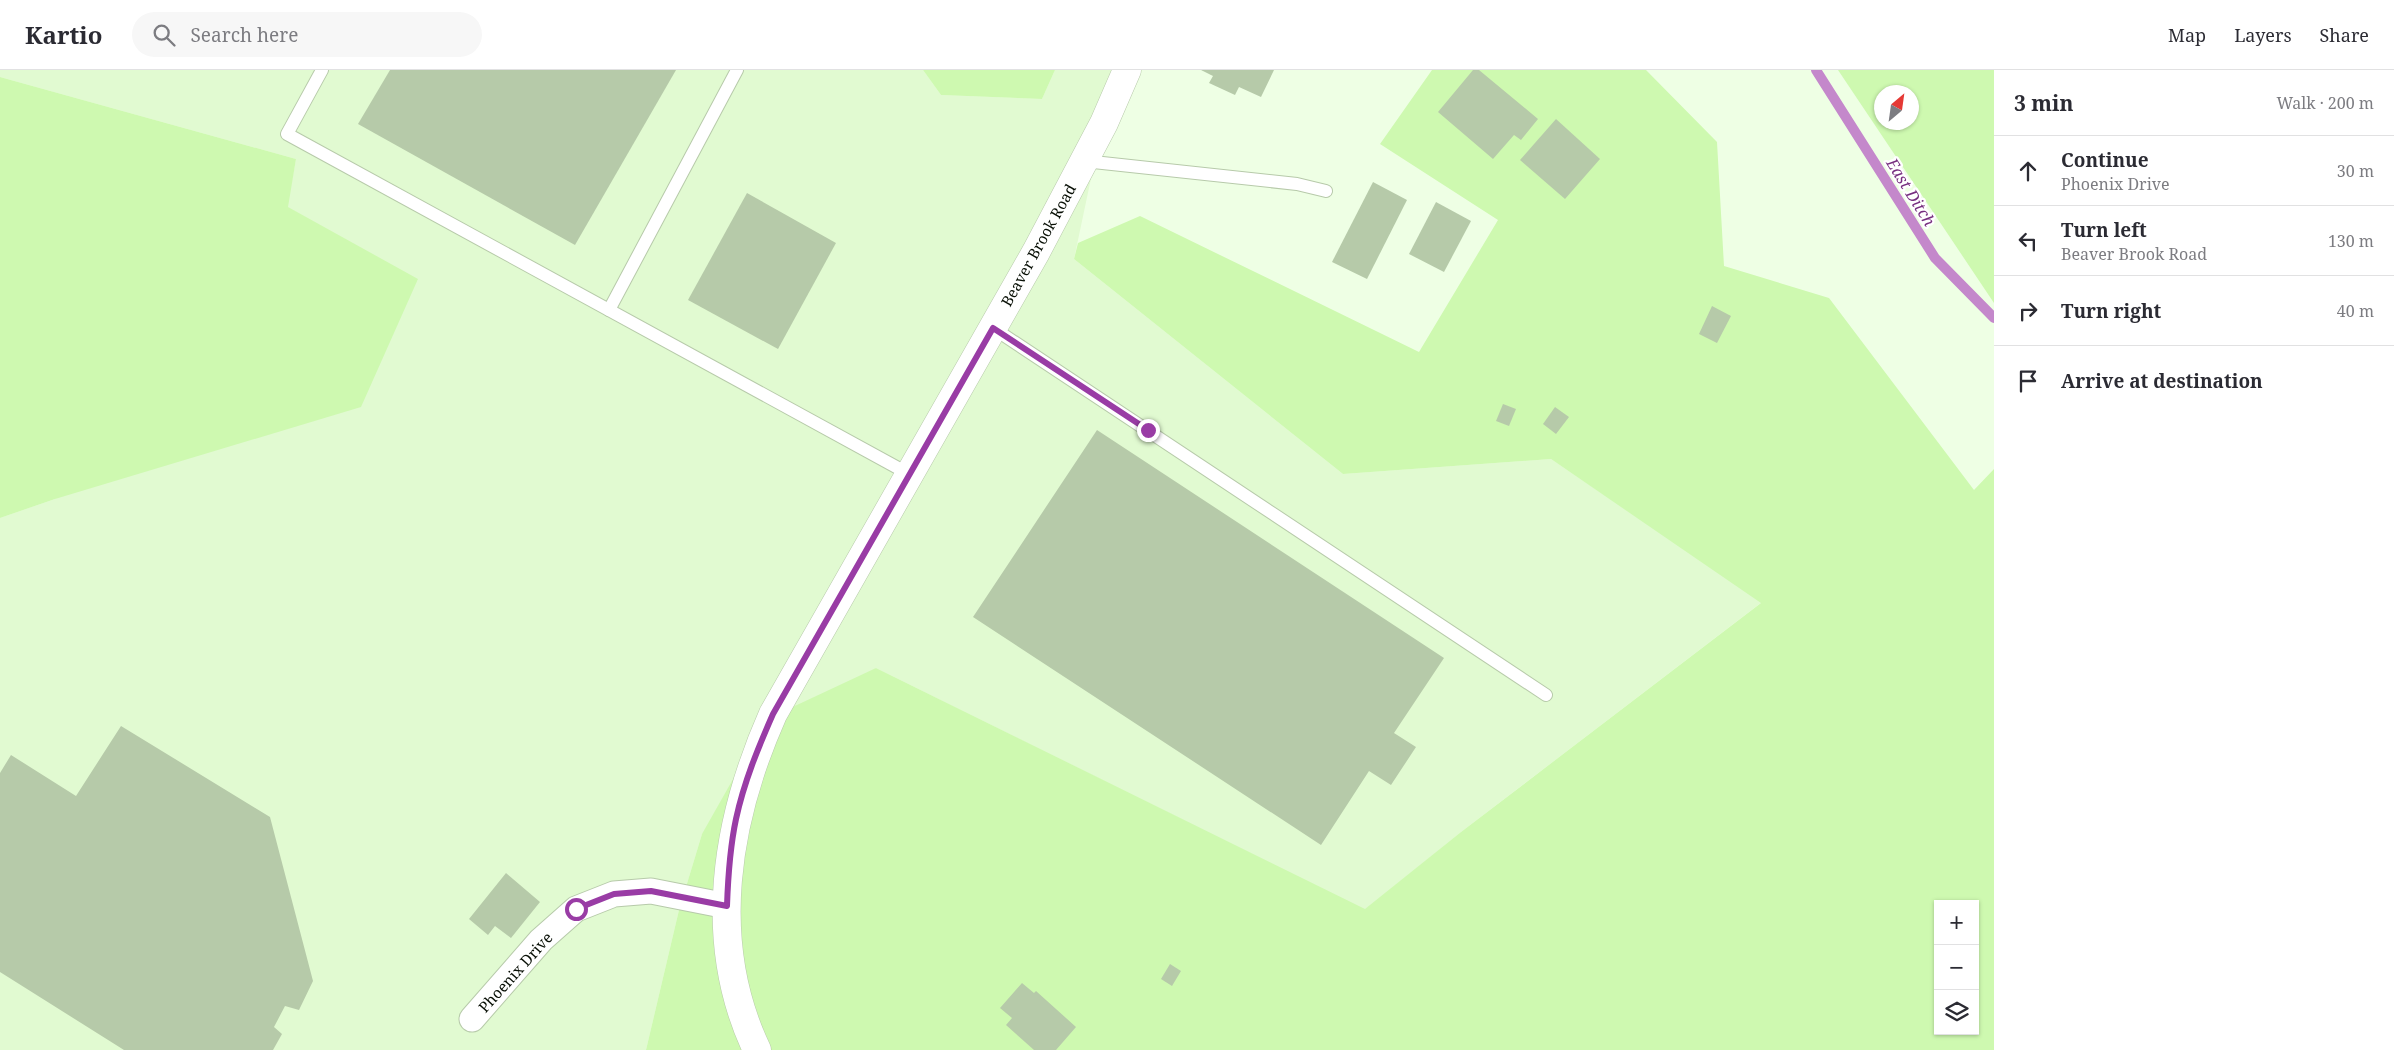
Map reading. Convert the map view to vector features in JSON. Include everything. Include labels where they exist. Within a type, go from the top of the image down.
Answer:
[{"type":"street","name":"Beaver Brook Road","points":[[757,1050],[737,994],[729,951],[727,906],[729,862],[736,818],[755,754],[773,714],[993,328],[1084,161],[1127,70]]},
{"type":"street","name":"Phoenix Drive","points":[[472,1019],[541,940],[576,909],[614,894],[651,891],[727,906]]},
{"type":"lane","points":[[322,70],[287,134],[909,474]]},
{"type":"lane","points":[[609,310],[737,70]]},
{"type":"lane","points":[[1084,161],[1297,184],[1326,191]]},
{"type":"lane","points":[[993,328],[1546,695]]},
{"type":"shaded area","points":[[0,70],[923,70],[941,95],[1042,99],[1055,70],[1128,70],[1101,131],[1074,259],[1343,474],[1551,459],[1762,602],[1461,832],[1365,910],[876,668],[702,834],[679,910],[646,1050],[0,1050],[0,518],[55,499],[418,280],[287,207],[296,159],[0,77]]},
{"type":"green space","points":[[923,70],[1055,70],[1042,99],[941,95]]},
{"type":"green space","points":[[1432,70],[1646,70],[1717,142],[1724,266],[1829,298],[1974,490],[1994,469],[1994,1050],[646,1050],[679,910],[702,834],[767,719],[876,668],[1365,909],[1461,832],[1761,603],[1551,459],[1343,474],[1074,259],[1078,243],[1140,216],[1419,352],[1498,220],[1380,144]]},
{"type":"green space","points":[[1838,70],[1994,70],[1994,303],[1878,130],[1919,130],[1919,85],[1874,85],[1874,124]]},
{"type":"green space","points":[[0,77],[296,159],[288,207],[418,279],[361,407],[55,499],[0,518]]},
{"type":"building","points":[[390,70],[676,70],[575,245],[358,124]]},
{"type":"building","points":[[1201,70],[1274,70],[1261,97],[1239,87],[1235,95],[1209,83],[1213,76]]},
{"type":"building","points":[[1473,70],[1479,70],[1538,119],[1521,140],[1514,135],[1493,159],[1438,112]]},
{"type":"building","points":[[1556,119],[1600,159],[1565,199],[1520,160]]},
{"type":"building","points":[[1373,182],[1407,200],[1367,279],[1332,262]]},
{"type":"building","points":[[747,193],[836,243],[778,349],[688,300]]},
{"type":"building","points":[[1436,202],[1471,221],[1444,272],[1409,254]]},
{"type":"building","points":[[1712,306],[1731,316],[1717,343],[1699,334]]},
{"type":"building","points":[[1503,404],[1516,409],[1509,426],[1496,421]]},
{"type":"building","points":[[1555,407],[1569,417],[1556,434],[1543,424]]},
{"type":"building","points":[[1097,430],[1444,658],[1394,733],[1416,747],[1391,785],[1369,771],[1321,845],[973,617]]},
{"type":"building","points":[[121,726],[270,817],[313,981],[299,1010],[285,1006],[274,1027],[282,1034],[273,1050],[124,1050],[0,972],[0,773],[11,755],[76,796]]},
{"type":"building","points":[[506,873],[540,902],[511,938],[495,926],[488,935],[469,919]]},
{"type":"building","points":[[1170,964],[1181,971],[1172,986],[1161,979]]},
{"type":"building","points":[[1022,983],[1034,993],[1036,991],[1076,1027],[1056,1050],[1034,1050],[1006,1025],[1012,1018],[1000,1008]]},
{"type":"waterway","name":"East Ditch","points":[[1816,70],[1935,258],[1994,318]]},
{"type":"route","points":[[576,909],[614,894],[651,891],[727,906],[729,862],[736,818],[755,754],[773,714],[993,328],[1148,430]]}]
